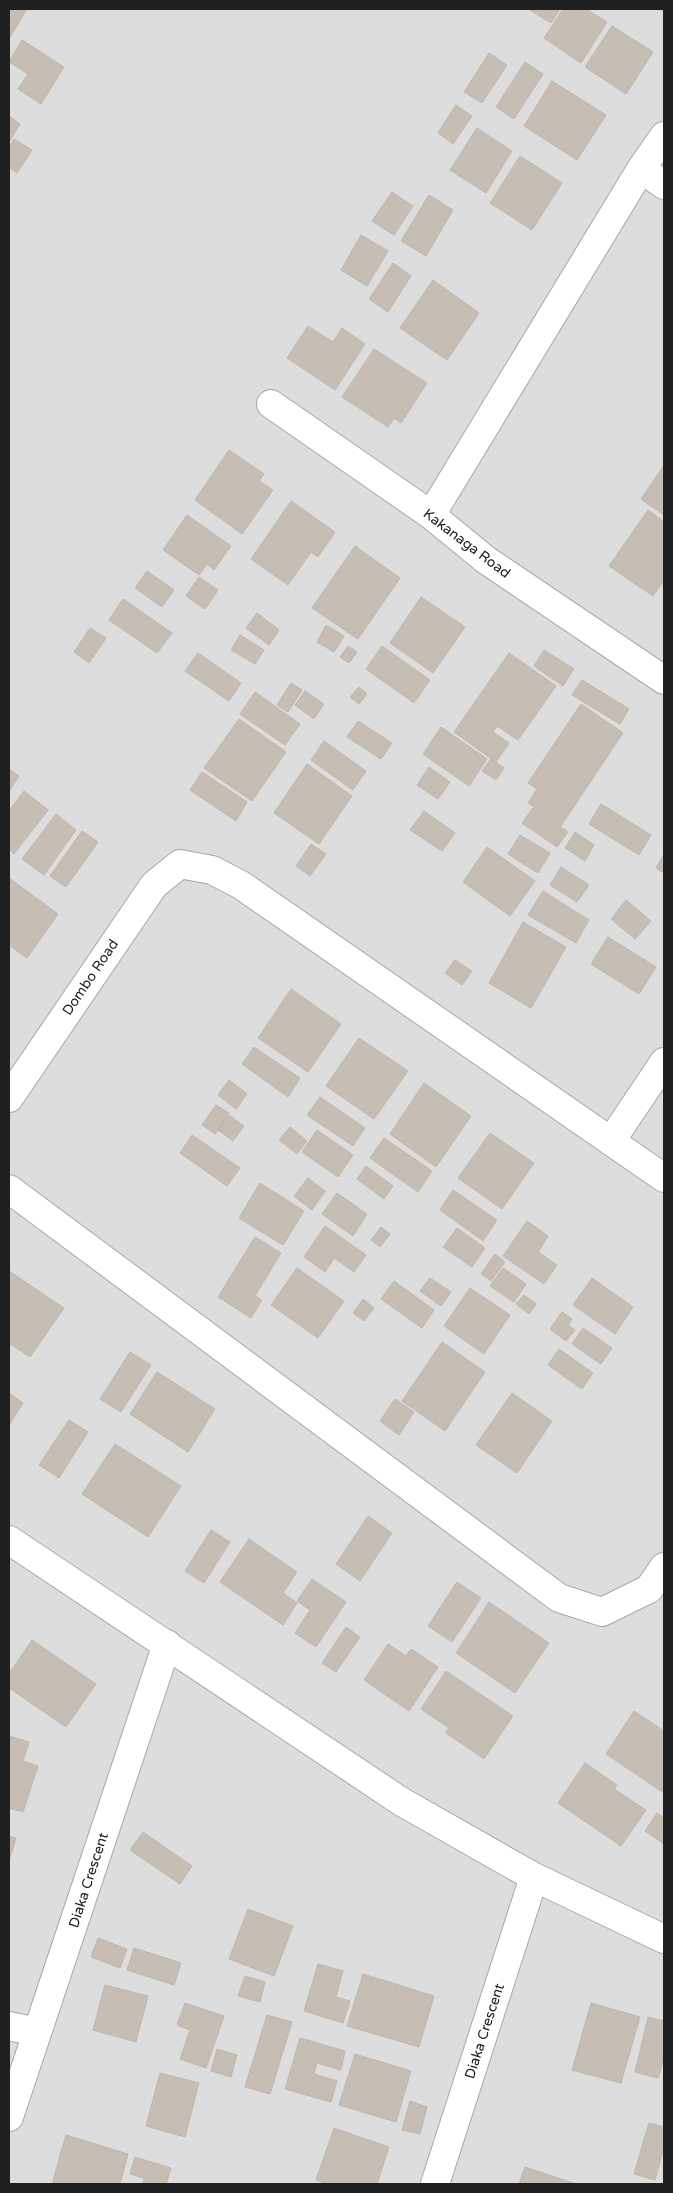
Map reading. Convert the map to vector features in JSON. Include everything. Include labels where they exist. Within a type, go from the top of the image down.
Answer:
[{"type":"street","points":[[430,514],[641,169],[664,136]]},
{"type":"street","points":[[641,169],[664,185]]},
{"type":"street","name":"Kakanaga Road","points":[[271,404],[430,514],[486,560],[664,680]]},
{"type":"street","name":"Dombo Road","points":[[9,1098],[154,885],[180,864],[212,870],[241,885],[612,1141]]},
{"type":"street","points":[[664,1062],[612,1141],[664,1178]]},
{"type":"street","points":[[9,1189],[559,1598],[602,1612],[649,1589],[664,1567]]},
{"type":"street","points":[[9,1540],[402,1802],[534,1877],[664,1939]]},
{"type":"street","name":"Diaka Crescent","points":[[9,2117],[167,1644]]},
{"type":"street","name":"Diaka Crescent","points":[[435,2184],[534,1877]]},
{"type":"street","points":[[9,2026],[37,2032]]},
{"type":"shaded area","points":[[9,9],[664,9],[664,2184],[9,2184]]},
{"type":"building","points":[[9,9],[27,9],[9,39]]},
{"type":"building","points":[[528,9],[560,9],[551,23]]},
{"type":"building","points":[[563,9],[586,9],[607,22],[581,63],[544,38]]},
{"type":"building","points":[[612,26],[653,52],[626,94],[585,67]]},
{"type":"building","points":[[22,40],[64,67],[41,104],[18,89],[28,74],[9,62]]},
{"type":"building","points":[[489,53],[507,65],[482,103],[464,92]]},
{"type":"building","points":[[525,62],[543,74],[514,119],[496,107]]},
{"type":"building","points":[[552,81],[606,115],[577,160],[524,126]]},
{"type":"building","points":[[456,105],[472,116],[453,144],[438,133]]},
{"type":"building","points":[[9,116],[20,124],[9,142]]},
{"type":"building","points":[[477,128],[512,151],[486,193],[450,170]]},
{"type":"building","points":[[14,139],[32,150],[17,173],[9,167],[9,148]]},
{"type":"building","points":[[520,156],[562,183],[532,230],[490,203]]},
{"type":"building","points":[[392,192],[413,206],[394,235],[372,221]]},
{"type":"building","points":[[429,195],[453,210],[426,256],[401,241]]},
{"type":"building","points":[[361,235],[388,251],[367,286],[341,270]]},
{"type":"building","points":[[393,263],[411,276],[388,312],[369,299]]},
{"type":"building","points":[[433,280],[479,313],[447,360],[400,328]]},
{"type":"building","points":[[308,326],[333,342],[342,328],[365,344],[335,390],[287,358]]},
{"type":"building","points":[[374,349],[427,383],[401,423],[394,418],[388,427],[342,397]]},
{"type":"building","points":[[229,450],[264,474],[259,481],[273,490],[242,534],[195,500]]},
{"type":"building","points":[[664,465],[664,515],[641,499]]},
{"type":"building","points":[[291,501],[335,532],[318,557],[311,552],[288,585],[251,559]]},
{"type":"building","points":[[648,510],[664,522],[664,580],[653,596],[609,566]]},
{"type":"building","points":[[187,515],[231,546],[214,570],[207,564],[199,575],[163,550]]},
{"type":"building","points":[[355,546],[400,578],[358,639],[312,608]]},
{"type":"building","points":[[147,571],[174,590],[162,607],[135,588]]},
{"type":"building","points":[[199,577],[218,590],[205,609],[186,596]]},
{"type":"building","points":[[421,597],[465,627],[433,673],[390,643]]},
{"type":"building","points":[[123,599],[172,633],[157,653],[109,620]]},
{"type":"building","points":[[257,613],[279,630],[269,645],[246,628]]},
{"type":"building","points":[[326,625],[344,636],[334,652],[317,642]]},
{"type":"building","points":[[90,628],[106,638],[89,663],[74,652]]},
{"type":"building","points":[[240,635],[264,650],[255,664],[231,650]]},
{"type":"building","points":[[348,646],[357,652],[349,663],[340,657]]},
{"type":"building","points":[[382,646],[430,680],[414,703],[366,669]]},
{"type":"building","points":[[544,650],[574,669],[563,686],[534,666]]},
{"type":"building","points":[[198,653],[241,683],[229,701],[185,671]]},
{"type":"building","points":[[509,653],[556,686],[518,740],[497,726],[493,732],[509,743],[496,762],[454,732]]},
{"type":"building","points":[[582,680],[629,709],[620,724],[572,695]]},
{"type":"building","points":[[291,683],[302,690],[288,712],[277,705]]},
{"type":"building","points":[[359,687],[367,694],[359,704],[350,697]]},
{"type":"building","points":[[305,691],[324,704],[314,719],[295,705]]},
{"type":"building","points":[[255,692],[300,724],[285,745],[240,714]]},
{"type":"building","points":[[581,704],[623,733],[561,826],[528,803],[537,789],[528,783]]},
{"type":"building","points":[[239,719],[286,752],[252,801],[204,768]]},
{"type":"building","points":[[358,721],[392,743],[381,759],[347,737]]},
{"type":"building","points":[[441,727],[487,759],[469,786],[423,754]]},
{"type":"building","points":[[324,741],[366,771],[353,790],[311,760]]},
{"type":"building","points":[[491,759],[504,768],[496,780],[482,771]]},
{"type":"building","points":[[307,764],[352,796],[319,844],[274,813]]},
{"type":"building","points":[[429,767],[450,782],[438,799],[417,785]]},
{"type":"building","points":[[9,769],[19,776],[9,791]]},
{"type":"building","points":[[202,772],[247,802],[236,821],[190,790]]},
{"type":"building","points":[[24,791],[48,810],[14,854],[9,849],[9,811]]},
{"type":"building","points":[[601,804],[651,835],[639,855],[589,824]]},
{"type":"building","points":[[533,808],[568,832],[557,847],[522,823]]},
{"type":"building","points":[[424,811],[455,833],[442,851],[410,830]]},
{"type":"building","points":[[56,814],[76,830],[44,875],[22,859]]},
{"type":"building","points":[[82,831],[98,842],[66,887],[50,876]]},
{"type":"building","points":[[575,832],[594,845],[585,861],[565,848]]},
{"type":"building","points":[[520,835],[550,853],[538,873],[508,854]]},
{"type":"building","points":[[311,844],[326,854],[310,876],[296,866]]},
{"type":"building","points":[[487,847],[535,881],[510,916],[463,882]]},
{"type":"building","points":[[664,854],[664,873],[656,868]]},
{"type":"building","points":[[561,867],[589,885],[577,902],[550,885]]},
{"type":"building","points":[[9,878],[58,914],[27,958],[9,945]]},
{"type":"building","points":[[543,891],[589,920],[576,943],[528,915]]},
{"type":"building","points":[[626,900],[651,921],[635,939],[611,919]]},
{"type":"building","points":[[523,922],[566,947],[531,1008],[489,983]]},
{"type":"building","points":[[608,937],[656,967],[639,994],[591,964]]},
{"type":"building","points":[[455,960],[472,971],[462,985],[445,973]]},
{"type":"building","points":[[291,989],[341,1024],[308,1072],[258,1038]]},
{"type":"building","points":[[359,1038],[408,1071],[374,1119],[326,1086]]},
{"type":"building","points":[[254,1047],[300,1078],[288,1097],[242,1064]]},
{"type":"building","points":[[229,1080],[247,1094],[236,1109],[218,1095]]},
{"type":"building","points":[[424,1083],[471,1116],[436,1167],[390,1134]]},
{"type":"building","points":[[320,1097],[365,1128],[353,1146],[307,1115]]},
{"type":"building","points":[[216,1105],[229,1113],[215,1134],[202,1125]]},
{"type":"building","points":[[229,1115],[244,1126],[233,1141],[218,1130]]},
{"type":"building","points":[[290,1127],[307,1141],[297,1154],[279,1140]]},
{"type":"building","points":[[317,1130],[353,1155],[338,1177],[302,1152]]},
{"type":"building","points":[[490,1133],[534,1163],[502,1209],[458,1178]]},
{"type":"building","points":[[192,1135],[240,1168],[227,1186],[180,1153]]},
{"type":"building","points":[[384,1138],[432,1171],[418,1192],[370,1158]]},
{"type":"building","points":[[366,1166],[393,1186],[384,1199],[357,1179]]},
{"type":"building","points":[[308,1178],[325,1191],[312,1210],[294,1196]]},
{"type":"building","points":[[260,1183],[304,1211],[283,1245],[239,1218]]},
{"type":"building","points":[[453,1190],[497,1220],[483,1241],[440,1210]]},
{"type":"building","points":[[337,1193],[367,1214],[353,1236],[322,1214]]},
{"type":"building","points":[[527,1221],[548,1236],[538,1252],[557,1265],[544,1284],[503,1256]]},
{"type":"building","points":[[325,1226],[366,1255],[354,1272],[334,1258],[325,1272],[304,1257]]},
{"type":"building","points":[[381,1227],[390,1234],[380,1247],[371,1240]]},
{"type":"building","points":[[457,1228],[485,1248],[472,1267],[443,1247]]},
{"type":"building","points":[[255,1237],[281,1253],[255,1296],[262,1300],[251,1318],[218,1297]]},
{"type":"building","points":[[495,1254],[505,1262],[491,1281],[481,1274]]},
{"type":"building","points":[[297,1268],[344,1301],[318,1338],[271,1305]]},
{"type":"building","points":[[503,1268],[526,1284],[514,1302],[490,1286]]},
{"type":"building","points":[[9,1271],[64,1308],[30,1357],[9,1343]]},
{"type":"building","points":[[430,1278],[451,1292],[441,1306],[420,1291]]},
{"type":"building","points":[[592,1278],[633,1307],[615,1334],[573,1305]]},
{"type":"building","points":[[394,1281],[434,1310],[422,1328],[381,1299]]},
{"type":"building","points":[[470,1288],[510,1315],[484,1354],[444,1326]]},
{"type":"building","points":[[524,1295],[536,1304],[529,1314],[516,1304]]},
{"type":"building","points":[[363,1299],[374,1308],[364,1321],[353,1313]]},
{"type":"building","points":[[562,1312],[572,1319],[568,1325],[575,1330],[566,1341],[550,1329]]},
{"type":"building","points":[[583,1328],[612,1348],[601,1364],[572,1344]]},
{"type":"building","points":[[442,1342],[485,1372],[445,1431],[402,1401]]},
{"type":"building","points":[[559,1349],[593,1373],[582,1389],[548,1365]]},
{"type":"building","points":[[130,1352],[151,1365],[121,1412],[100,1399]]},
{"type":"building","points":[[157,1372],[215,1409],[188,1452],[130,1414]]},
{"type":"building","points":[[9,1393],[23,1403],[9,1425]]},
{"type":"building","points":[[512,1393],[552,1421],[517,1473],[476,1445]]},
{"type":"building","points":[[395,1399],[414,1412],[399,1435],[380,1421]]},
{"type":"building","points":[[69,1420],[88,1432],[59,1478],[39,1465]]},
{"type":"building","points":[[115,1444],[181,1486],[148,1537],[82,1494]]},
{"type":"building","points":[[368,1516],[392,1533],[360,1581],[336,1564]]},
{"type":"building","points":[[211,1530],[230,1542],[204,1583],[185,1571]]},
{"type":"building","points":[[249,1539],[297,1572],[283,1593],[297,1603],[283,1625],[220,1582]]},
{"type":"building","points":[[312,1579],[346,1602],[316,1647],[295,1633],[310,1610],[297,1601]]},
{"type":"building","points":[[457,1582],[481,1598],[452,1642],[428,1626]]},
{"type":"building","points":[[489,1602],[549,1643],[515,1693],[456,1653]]},
{"type":"building","points":[[346,1627],[360,1637],[336,1672],[322,1663]]},
{"type":"building","points":[[32,1640],[96,1684],[66,1727],[9,1688],[9,1674]]},
{"type":"building","points":[[388,1644],[406,1656],[411,1649],[438,1667],[409,1711],[364,1680]]},
{"type":"building","points":[[446,1671],[513,1716],[484,1759],[446,1733],[449,1728],[421,1709]]},
{"type":"building","points":[[634,1711],[664,1731],[664,1793],[606,1754]]},
{"type":"building","points":[[9,1736],[29,1742],[23,1761],[38,1766],[23,1812],[9,1808]]},
{"type":"building","points":[[585,1763],[617,1785],[614,1789],[646,1810],[621,1846],[558,1803]]},
{"type":"building","points":[[657,1813],[664,1818],[664,1844],[645,1831]]},
{"type":"building","points":[[143,1832],[192,1866],[180,1884],[130,1850]]},
{"type":"building","points":[[9,1836],[16,1838],[9,1861]]},
{"type":"building","points":[[248,1909],[293,1926],[274,1976],[229,1959]]},
{"type":"building","points":[[98,1938],[127,1949],[120,1968],[91,1957]]},
{"type":"building","points":[[134,1948],[181,1963],[174,1985],[127,1970]]},
{"type":"building","points":[[318,1964],[343,1971],[336,1997],[350,2001],[343,2023],[304,2011]]},
{"type":"building","points":[[363,1974],[434,1996],[419,2047],[347,2026]]},
{"type":"building","points":[[245,1976],[265,1982],[260,2002],[238,1996]]},
{"type":"building","points":[[105,1985],[148,1996],[136,2042],[93,2030]]},
{"type":"building","points":[[185,2003],[224,2016],[206,2068],[180,2059],[190,2030],[177,2025]]},
{"type":"building","points":[[591,2003],[640,2017],[621,2083],[572,2070]]},
{"type":"building","points":[[267,2015],[292,2022],[270,2094],[245,2087]]},
{"type":"building","points":[[648,2017],[664,2021],[664,2058],[658,2078],[635,2072]]},
{"type":"building","points":[[300,2038],[345,2051],[341,2070],[317,2063],[314,2074],[337,2081],[331,2102],[285,2089]]},
{"type":"building","points":[[217,2049],[237,2055],[231,2077],[211,2071]]},
{"type":"building","points":[[355,2054],[411,2071],[396,2122],[339,2105]]},
{"type":"building","points":[[160,2073],[199,2083],[185,2137],[146,2126]]},
{"type":"building","points":[[410,2101],[427,2107],[420,2134],[402,2130]]},
{"type":"building","points":[[649,2123],[664,2127],[664,2147],[655,2180],[634,2174]]},
{"type":"building","points":[[334,2128],[389,2147],[377,2184],[328,2184],[316,2180]]},
{"type":"building","points":[[66,2135],[128,2154],[120,2184],[52,2184]]},
{"type":"building","points":[[135,2157],[171,2168],[166,2184],[143,2184],[144,2178],[130,2174]]},
{"type":"building","points":[[525,2167],[576,2184],[519,2184]]}]
